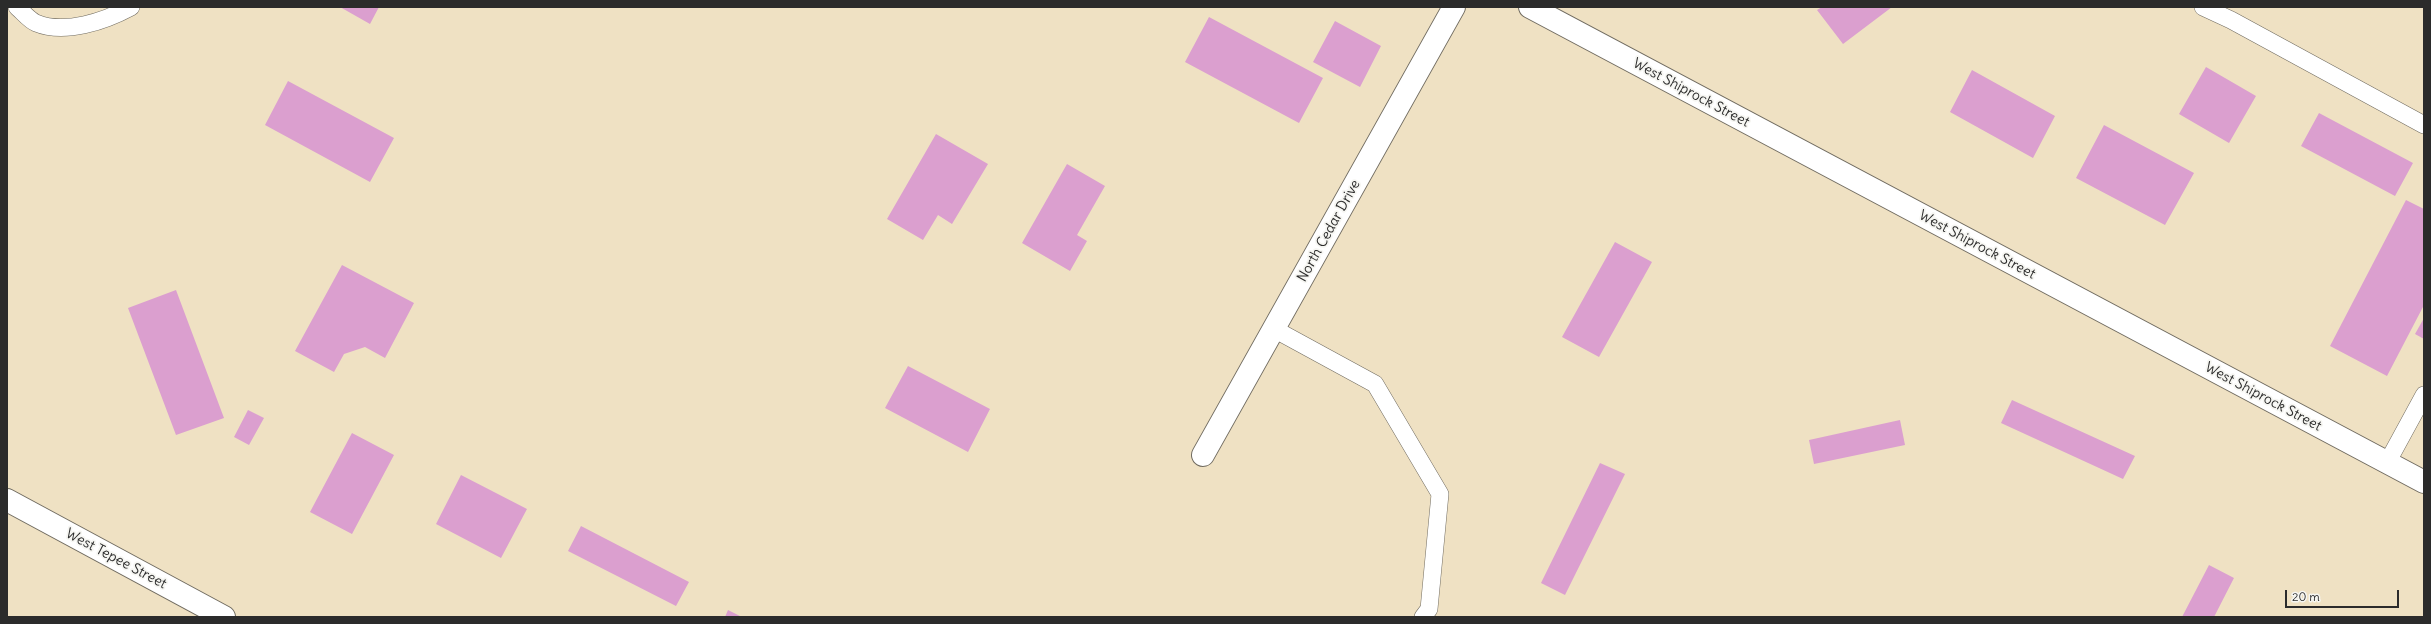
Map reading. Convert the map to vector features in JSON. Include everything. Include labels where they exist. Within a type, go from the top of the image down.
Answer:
[{"type":"street","name":"North Cedar Drive","points":[[1203,455],[1454,7]]},
{"type":"street","name":"West Shiprock Street","points":[[1530,7],[2424,482]]},
{"type":"street","name":"West Tepee Street","points":[[7,500],[224,617]]},
{"type":"lane","points":[[17,7],[36,23],[63,28],[93,22],[131,7]]},
{"type":"lane","points":[[2203,7],[2231,20],[2424,125]]},
{"type":"lane","points":[[1274,330],[1375,384],[1440,494],[1429,609],[1423,617]]},
{"type":"lane","points":[[2387,463],[2424,395]]},
{"type":"building","points":[[340,7],[379,7],[370,24]]},
{"type":"building","points":[[1822,7],[1892,7],[1843,44],[1817,10]]},
{"type":"building","points":[[1209,17],[1323,78],[1299,123],[1185,62]]},
{"type":"building","points":[[1335,21],[1381,46],[1360,87],[1313,62]]},
{"type":"building","points":[[2206,67],[2256,96],[2229,143],[2179,114]]},
{"type":"building","points":[[1972,70],[2055,116],[2033,158],[1950,112]]},
{"type":"building","points":[[288,81],[394,138],[370,182],[265,125]]},
{"type":"building","points":[[2319,113],[2413,163],[2395,196],[2301,146]]},
{"type":"building","points":[[2104,125],[2194,173],[2165,225],[2076,178]]},
{"type":"building","points":[[936,134],[988,164],[952,224],[938,215],[923,240],[887,219]]},
{"type":"building","points":[[1067,164],[1105,186],[1077,235],[1087,241],[1070,271],[1022,243]]},
{"type":"building","points":[[2406,200],[2424,209],[2424,305],[2387,376],[2330,346]]},
{"type":"building","points":[[1615,242],[1652,262],[1599,357],[1562,337]]},
{"type":"building","points":[[342,265],[414,303],[385,358],[365,347],[344,354],[334,372],[295,351]]},
{"type":"building","points":[[176,290],[224,418],[176,435],[128,308]]},
{"type":"building","points":[[2424,318],[2424,339],[2415,334]]},
{"type":"building","points":[[908,366],[990,409],[968,452],[885,408]]},
{"type":"building","points":[[2012,400],[2135,456],[2123,479],[2001,423]]},
{"type":"building","points":[[248,410],[264,418],[249,445],[234,437]]},
{"type":"building","points":[[1900,420],[1905,445],[1814,464],[1809,440]]},
{"type":"building","points":[[352,433],[394,455],[352,534],[310,512]]},
{"type":"building","points":[[1600,463],[1625,474],[1565,595],[1541,583]]},
{"type":"building","points":[[461,475],[527,509],[501,558],[436,524]]},
{"type":"building","points":[[581,526],[689,582],[676,606],[568,551]]},
{"type":"building","points":[[2209,565],[2234,578],[2214,617],[2182,617]]},
{"type":"building","points":[[728,610],[742,617],[725,617]]}]
